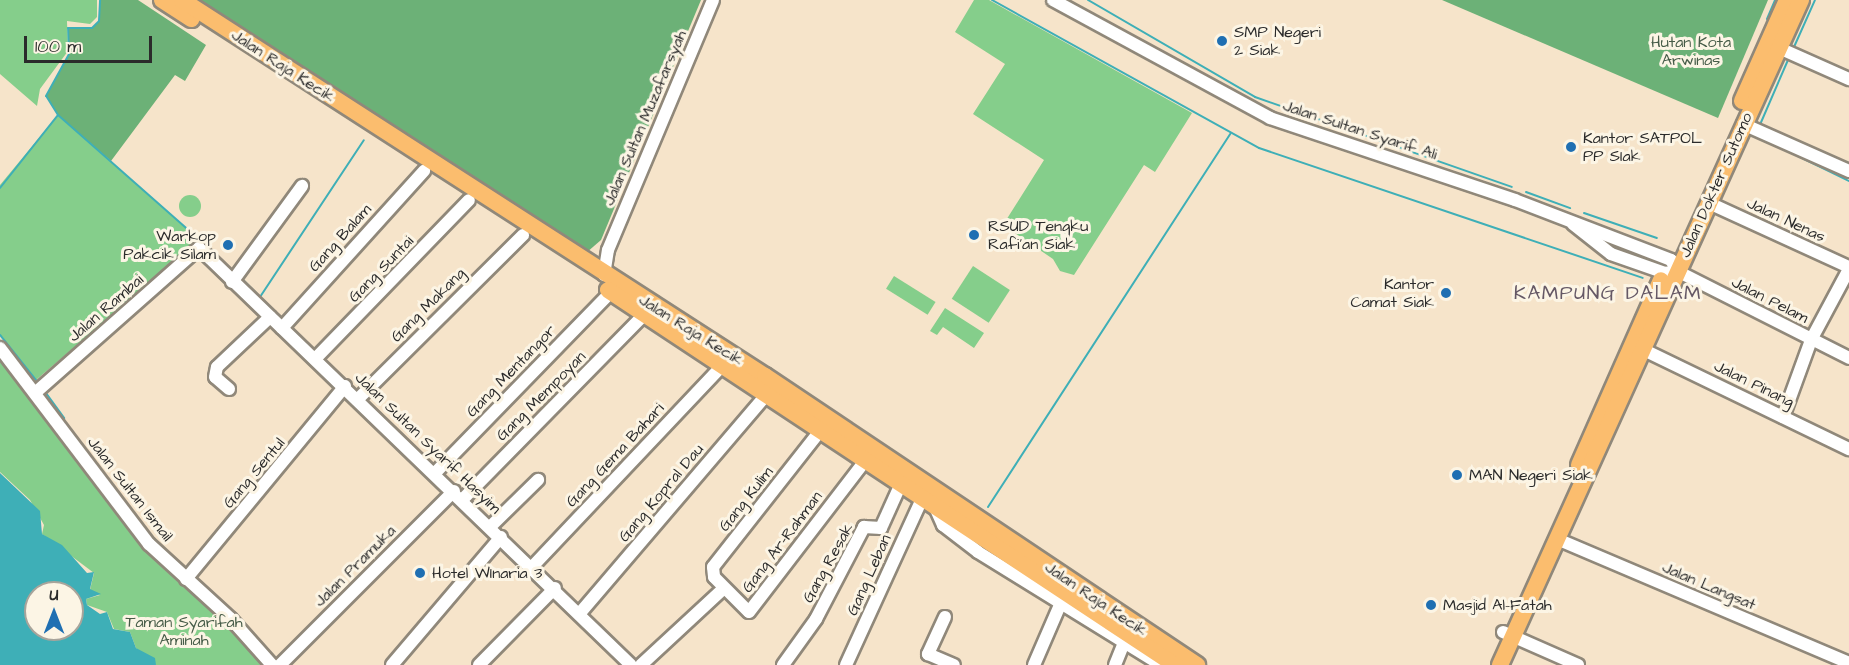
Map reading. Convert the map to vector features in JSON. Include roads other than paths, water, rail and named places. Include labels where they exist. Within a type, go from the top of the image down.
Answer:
[{"type":"main road","name":"Jalan Raja Kecik","points":[[162,0],[224,34],[505,217],[604,275],[1188,664]]},
{"type":"main road","name":"Jalan Raja Kecik","points":[[182,0],[224,34],[424,171],[469,200],[505,217],[523,235],[900,486],[1188,664]]},
{"type":"main road","name":"Jalan Dokter Sutomo","points":[[1500,665],[1507,635],[1787,10],[1801,0]]},
{"type":"main road","name":"Jalan Dokter Sutomo","points":[[1488,665],[1507,635],[1557,538],[1644,350],[1671,268],[1752,128],[1779,48],[1787,10]]},
{"type":"street","name":"Jalan Sultan Muzafarsyah","points":[[604,275],[608,250],[713,0]]},
{"type":"street","name":"Jalan Sultan Syarif Ali","points":[[1053,0],[1270,118],[1571,221]]},
{"type":"street","points":[[1779,48],[1849,79]]},
{"type":"street","points":[[1752,128],[1849,171]]},
{"type":"street","name":"Gang Balam","points":[[282,328],[424,171]]},
{"type":"street","points":[[232,282],[302,186]]},
{"type":"street","name":"Gang Suntai","points":[[315,359],[469,200]]},
{"type":"street","name":"Jalan Nenas","points":[[1709,203],[1848,264]]},
{"type":"street","name":"Jalan Pelam","points":[[1571,221],[1596,246],[1671,268],[1849,357]]},
{"type":"street","name":"Gang Makang","points":[[357,400],[523,235]]},
{"type":"street","name":"Jalan Sultan Syarif Hasyim","points":[[199,248],[232,282],[491,526],[631,665]]},
{"type":"street","name":"Jalan Rambai","points":[[35,393],[199,248]]},
{"type":"street","points":[[585,263],[608,250]]},
{"type":"street","points":[[1784,417],[1811,340],[1848,264]]},
{"type":"street","name":"Gang Mentangor","points":[[435,473],[611,292]]},
{"type":"street","name":"Gang Mempoyan","points":[[458,496],[644,315]]},
{"type":"street","points":[[229,389],[215,377],[217,367],[270,317]]},
{"type":"street","name":"Jalan Sultan Ismail","points":[[0,348],[149,544],[272,665]]},
{"type":"street","name":"Jalan Pinang","points":[[1644,350],[1849,449]]},
{"type":"street","name":"Gang Gema Bahari","points":[[532,567],[722,366]]},
{"type":"street","name":"Gang Sentul","points":[[186,579],[345,386]]},
{"type":"street","name":"Gang Kopral Dau","points":[[580,613],[766,395]]},
{"type":"street","name":"Gang Kulim","points":[[723,589],[713,567],[820,431]]},
{"type":"street","name":"Gang Ar-Rahman","points":[[642,665],[723,589],[749,612],[864,462]]},
{"type":"street","points":[[491,526],[538,480]]},
{"type":"street","name":"Gang Resak","points":[[783,665],[816,619],[862,530],[880,528],[900,486]]},
{"type":"street","name":"Jalan Pramuka","points":[[280,665],[458,496]]},
{"type":"street","points":[[928,503],[949,530],[1060,605],[1161,665]]},
{"type":"street","name":"Gang Leban","points":[[846,665],[928,503]]},
{"type":"street","points":[[392,665],[501,537]]},
{"type":"street","name":"Jalan Langsat","points":[[1557,538],[1849,663]]},
{"type":"street","points":[[479,665],[555,588]]},
{"type":"street","points":[[1035,665],[1060,605]]},
{"type":"street","points":[[945,616],[928,654],[954,665]]},
{"type":"street","points":[[1507,635],[1578,665]]},
{"type":"street","points":[[1115,665],[1124,643]]},
{"type":"water","points":[[0,473],[40,511],[42,534],[62,545],[87,573],[94,572],[90,589],[101,594],[86,599],[87,605],[100,614],[107,612],[113,629],[130,632],[136,648],[155,658],[156,665],[0,665]]},
{"type":"waterway","points":[[0,188],[58,115],[46,96],[69,54],[68,28],[92,28],[99,21],[100,0]]},
{"type":"waterway","points":[[992,0],[1259,148],[1643,278]]},
{"type":"waterway","points":[[1088,0],[1255,97],[1512,187]]},
{"type":"waterway","points":[[1767,19],[1775,0]]},
{"type":"waterway","points":[[1794,47],[1815,0]]},
{"type":"waterway","points":[[1759,127],[1788,60]]},
{"type":"waterway","points":[[58,115],[200,240]]},
{"type":"waterway","points":[[988,507],[1230,134]]},
{"type":"waterway","points":[[1755,135],[1849,181]]},
{"type":"waterway","points":[[243,280],[260,297],[364,140]]},
{"type":"waterway","points":[[1526,192],[1570,208]]},
{"type":"waterway","points":[[1584,213],[1657,238]]},
{"type":"waterway","points":[[208,248],[232,270]]},
{"type":"waterway","points":[[0,335],[36,380]]},
{"type":"waterway","points":[[46,393],[64,418]]},
{"type":"place","name":"SMP Negeri 2 Siak","points":[[1222,41]]},
{"type":"place","name":"Kantor SATPOL PP SIak","points":[[1571,147]]},
{"type":"place","name":"RSUD Tengku Rafi'an Siak","points":[[974,235]]},
{"type":"place","name":"Warkop Pakcik Silam","points":[[228,245]]},
{"type":"place","name":"Kantor Camat Siak","points":[[1446,293]]},
{"type":"place","name":"MAN Negeri Siak","points":[[1457,475]]},
{"type":"place","name":"Hotel WInaria 3","points":[[420,573]]},
{"type":"place","name":"Masjid Al-Fatah","points":[[1431,605]]},
{"type":"district","name":"KAMPUNG DALAM","points":[[1608,293]]},
{"type":"park label","name":"Hutan Kota Arwinas","points":[[1691,51]]},
{"type":"park label","name":"Taman Syarifah Aminah","points":[[184,631]]}]
